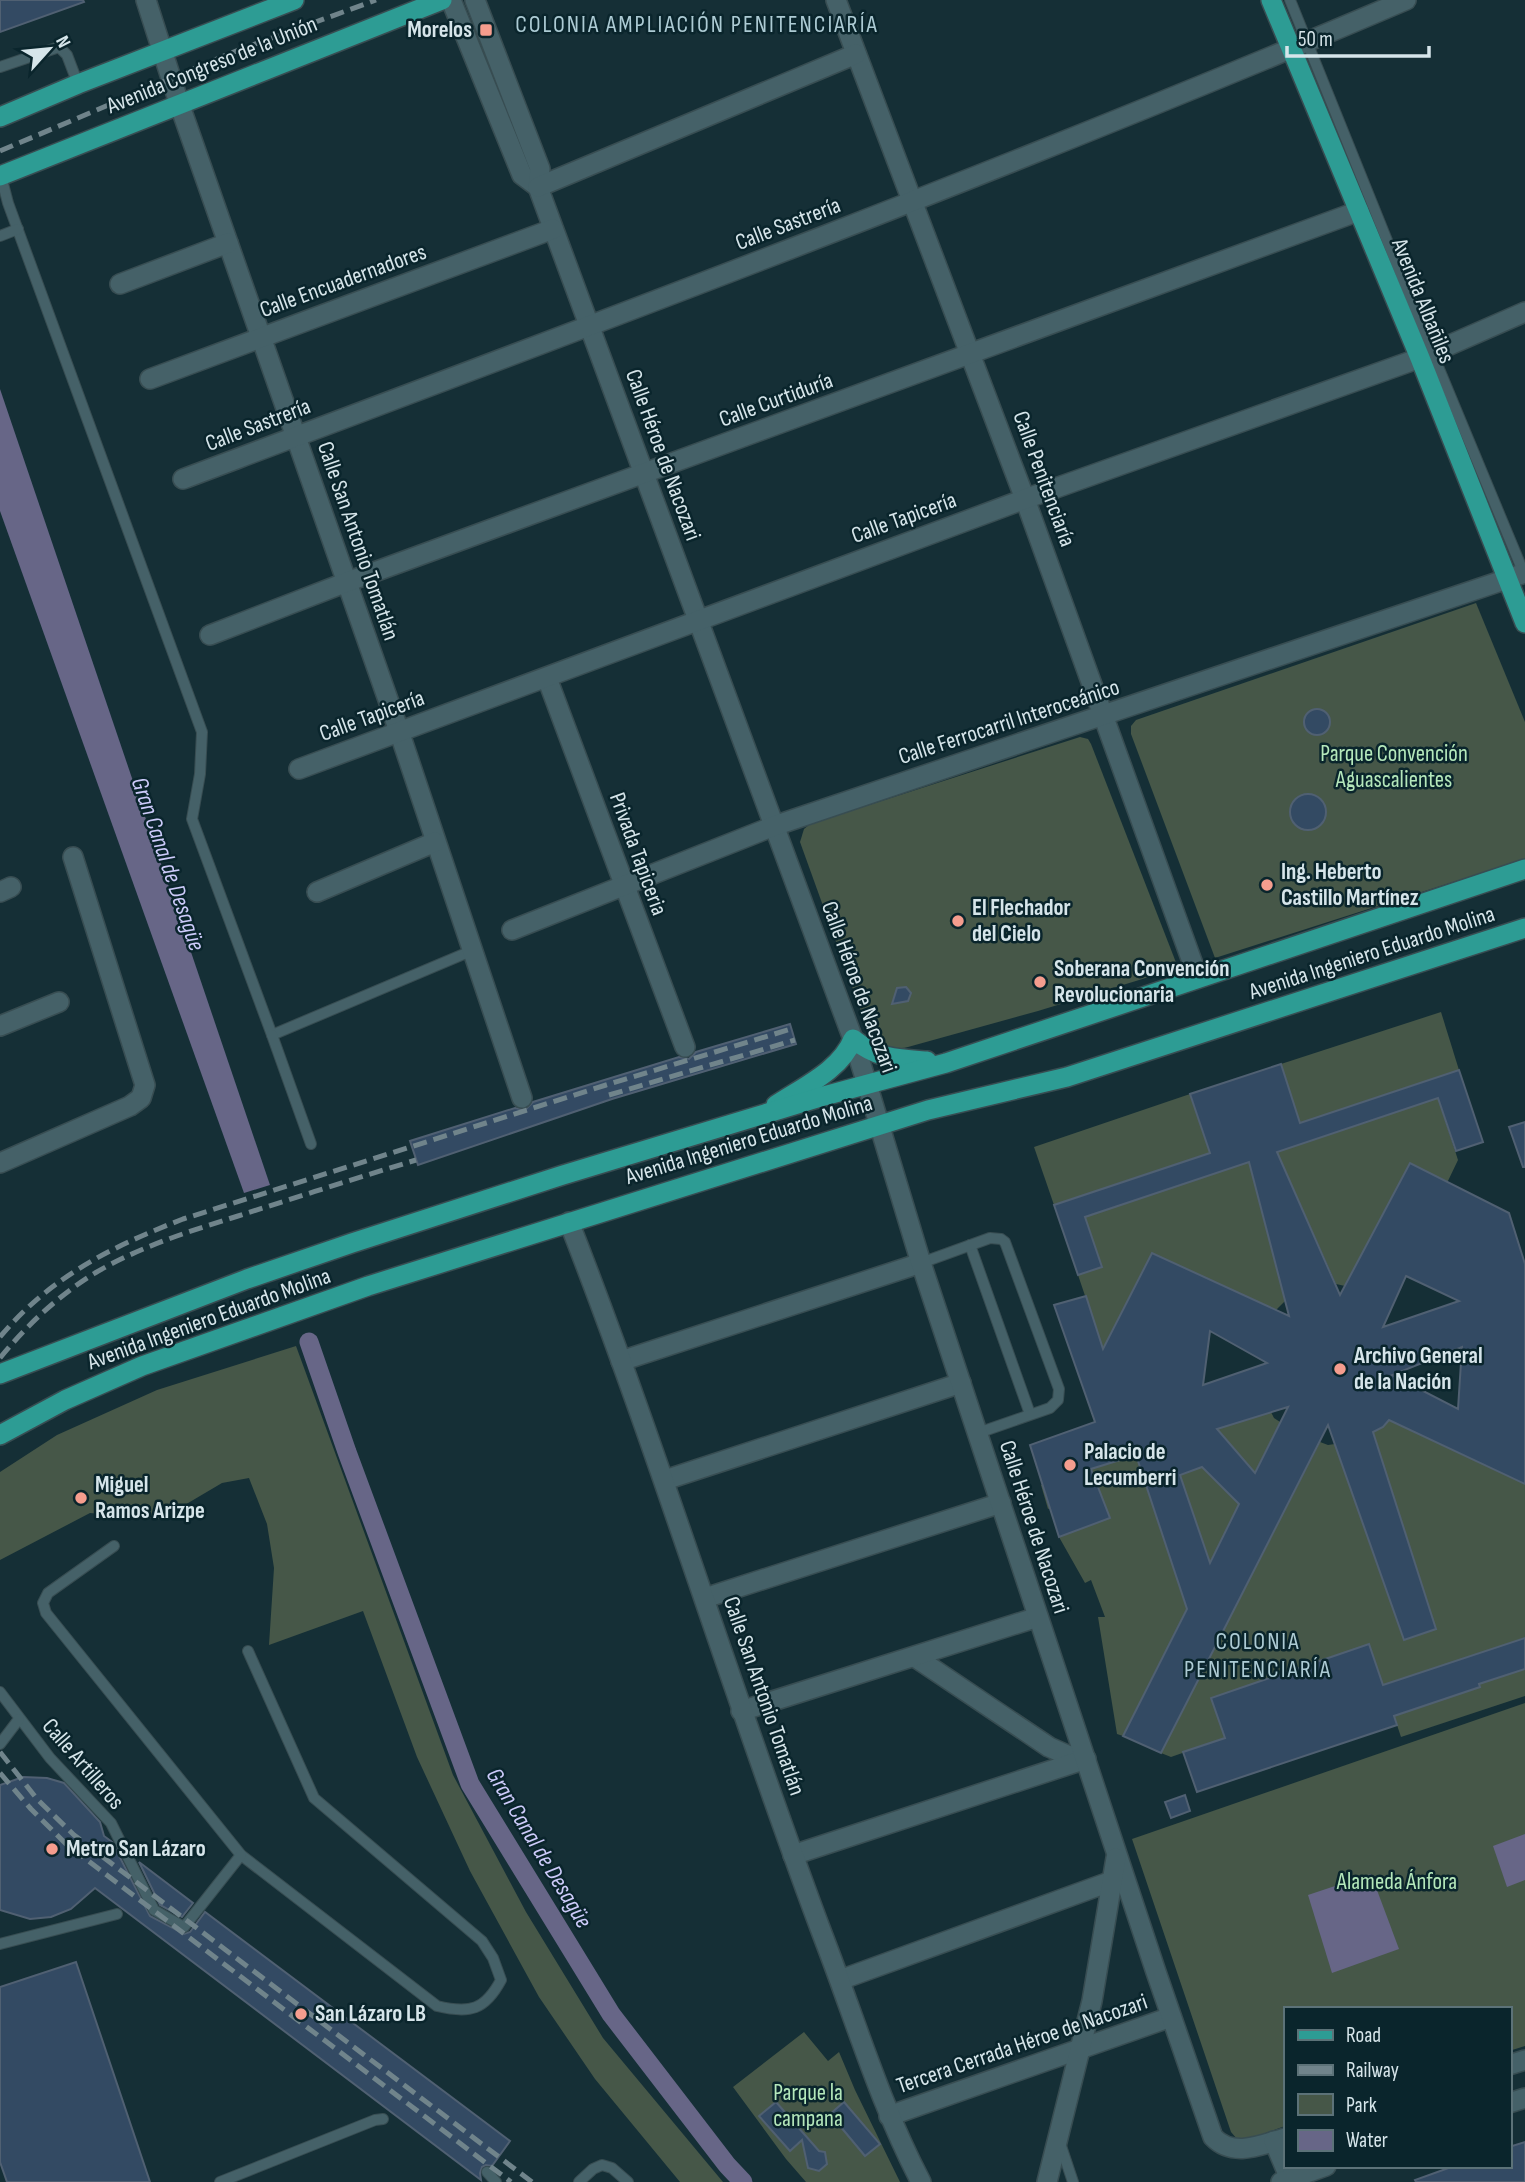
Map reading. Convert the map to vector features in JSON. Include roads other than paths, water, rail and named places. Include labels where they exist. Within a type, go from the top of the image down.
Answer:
[{"type":"main road","name":"Avenida Congreso de la Unión","points":[[0,117],[294,0]]},
{"type":"main road","name":"Avenida Congreso de la Unión","points":[[0,176],[442,0]]},
{"type":"main road","name":"Avenida Albañiles","points":[[1271,0],[1299,45],[1359,211],[1426,355],[1520,576],[1525,623]]},
{"type":"main road","name":"Avenida Ingeniero Eduardo Molina","points":[[0,1374],[247,1279],[352,1243],[761,1115],[946,1063],[1525,869]]},
{"type":"main road","name":"Avenida Ingeniero Eduardo Molina","points":[[0,1435],[65,1400],[142,1366],[368,1286],[880,1124],[1067,1077],[1525,928]]},
{"type":"main road","points":[[761,1115],[838,1063],[848,1053],[853,1039],[870,1051],[890,1059],[946,1063]]},
{"type":"street","name":"Calle San Antonio Tomatlán","points":[[146,0],[179,103],[399,731],[522,1098]]},
{"type":"street","name":"Calle Héroe de Nacozari","points":[[451,0],[522,175],[538,187]]},
{"type":"street","name":"Calle Héroe de Nacozari","points":[[475,0],[540,169],[538,187],[553,229],[853,1039],[921,1263],[1213,2137],[1220,2145],[1240,2150],[1280,2140]]},
{"type":"street","name":"Calle Penitenciaría","points":[[836,0],[1025,499],[1198,978]]},
{"type":"street","name":"Calle Sastrería","points":[[183,479],[590,328],[913,202],[1406,0]]},
{"type":"street","points":[[538,187],[856,54]]},
{"type":"street","name":"Calle Curtiduría","points":[[210,635],[347,582],[1359,211]]},
{"type":"street","name":"Calle Encuadernadores","points":[[150,379],[553,229]]},
{"type":"street","points":[[120,284],[228,243]]},
{"type":"street","name":"Calle Tapicería","points":[[299,769],[1025,499],[1426,355],[1525,312]]},
{"type":"street","name":"Calle Ferrocarril Interoceánico","points":[[512,930],[774,826],[1520,576]]},
{"type":"street","name":"Privada Tapiceria","points":[[547,678],[685,1047]]},
{"type":"street","points":[[317,892],[435,842]]},
{"type":"street","points":[[0,1163],[114,1114],[141,1098],[145,1085],[73,857]]},
{"type":"street","points":[[0,1026],[58,1002]]},
{"type":"street","name":"Calle San Antonio Tomatlán","points":[[569,1222],[665,1480],[741,1711],[793,1855],[889,2116],[921,2182]]},
{"type":"street","points":[[621,1361],[921,1263]]},
{"type":"street","points":[[665,1480],[961,1383]]},
{"type":"street","points":[[705,1598],[1001,1503]]},
{"type":"street","points":[[741,1711],[1038,1617]]},
{"type":"street","points":[[915,1657],[1049,1747],[1086,1759]]},
{"type":"street","points":[[793,1855],[1086,1759]]},
{"type":"street","name":"Calle Héroe de Nacozari","points":[[1047,2182],[1092,2001],[1117,1854]]},
{"type":"street","points":[[840,1980],[1112,1881]]},
{"type":"street","name":"Tercera Cerrada Héroe de Nacozari","points":[[889,2116],[1171,2017]]},
{"type":"street","points":[[1280,2140],[1285,2180],[1320,2168]]},
{"type":"lane","points":[[1290,0],[1299,45],[1426,355]]},
{"type":"lane","points":[[0,67],[59,47],[67,55],[78,84]]},
{"type":"lane","points":[[0,176],[202,732],[200,774],[192,819],[311,1144]]},
{"type":"lane","points":[[0,236],[18,229]]},
{"type":"lane","points":[[272,1035],[471,951]]},
{"type":"lane","points":[[921,1263],[995,1237],[1001,1238],[1008,1247],[1059,1389],[1055,1405],[978,1433]]},
{"type":"lane","points":[[970,1245],[1030,1415]]},
{"type":"lane","points":[[114,1546],[48,1593],[43,1609],[241,1855],[437,2006],[457,2011],[477,2008],[492,1997],[501,1980],[494,1958],[482,1941],[314,1798],[248,1651]]},
{"type":"lane","name":"Calle Artilleros","points":[[0,1692],[50,1758],[111,1823],[154,1910],[184,1927],[241,1855]]},
{"type":"lane","points":[[0,1744],[19,1719]]},
{"type":"lane","points":[[0,1944],[117,1914]]},
{"type":"lane","points":[[220,2182],[383,2119]]},
{"type":"lane","points":[[1059,2139],[1073,2182]]},
{"type":"lane","points":[[579,2182],[593,2169],[602,2165],[612,2168],[628,2182]]},
{"type":"lane","points":[[487,2172],[496,2182]]},
{"type":"water","points":[[0,389],[270,1185],[244,1193],[0,511]]},
{"type":"water","points":[[1525,1834],[1525,1880],[1507,1887],[1493,1846]]},
{"type":"water","points":[[1371,1874],[1399,1949],[1332,1973],[1308,1895]]},
{"type":"waterway","name":"Gran Canal de Desagüe","points":[[309,1342],[470,1784],[611,2014],[743,2182]]},
{"type":"railway","points":[[0,151],[236,51],[376,0]]},
{"type":"railway","points":[[0,1337],[40,1297],[83,1266],[131,1241],[183,1219],[791,1029]]},
{"type":"railway","points":[[609,1095],[795,1040]]},
{"type":"railway","points":[[0,1358],[56,1301],[95,1273],[129,1255],[165,1240],[416,1160]]},
{"type":"railway","points":[[0,1752],[37,1799],[74,1835],[532,2182]]},
{"type":"railway","points":[[0,1773],[66,1844],[511,2182]]},
{"type":"place","name":"Morelos","points":[[486,30]]},
{"type":"place","name":"Ing. Heberto Castillo Martínez","points":[[1267,885]]},
{"type":"place","name":"El Flechador del Cielo","points":[[958,921]]},
{"type":"place","name":"Soberana Convención Revolucionaria","points":[[1040,982]]},
{"type":"place","name":"Archivo General de la Nación","points":[[1340,1369]]},
{"type":"place","name":"Palacio de Lecumberri","points":[[1070,1465]]},
{"type":"place","name":"Miguel Ramos Arizpe","points":[[81,1498]]},
{"type":"place","name":"Metro San Lázaro","points":[[52,1849]]},
{"type":"place","name":"San Lázaro LB","points":[[301,2014]]},
{"type":"district","name":"COLONIA AMPLIACIÓN PENITENCIARÍA","points":[[697,24]]},
{"type":"district","name":"COLONIA PENITENCIARÍA","points":[[1258,1655]]},
{"type":"park label","name":"Parque Convención Aguascalientes","points":[[1394,767]]},
{"type":"park label","name":"Alameda Ánfora","points":[[1397,1882]]},
{"type":"park label","name":"Parque la campana","points":[[808,2106]]}]
